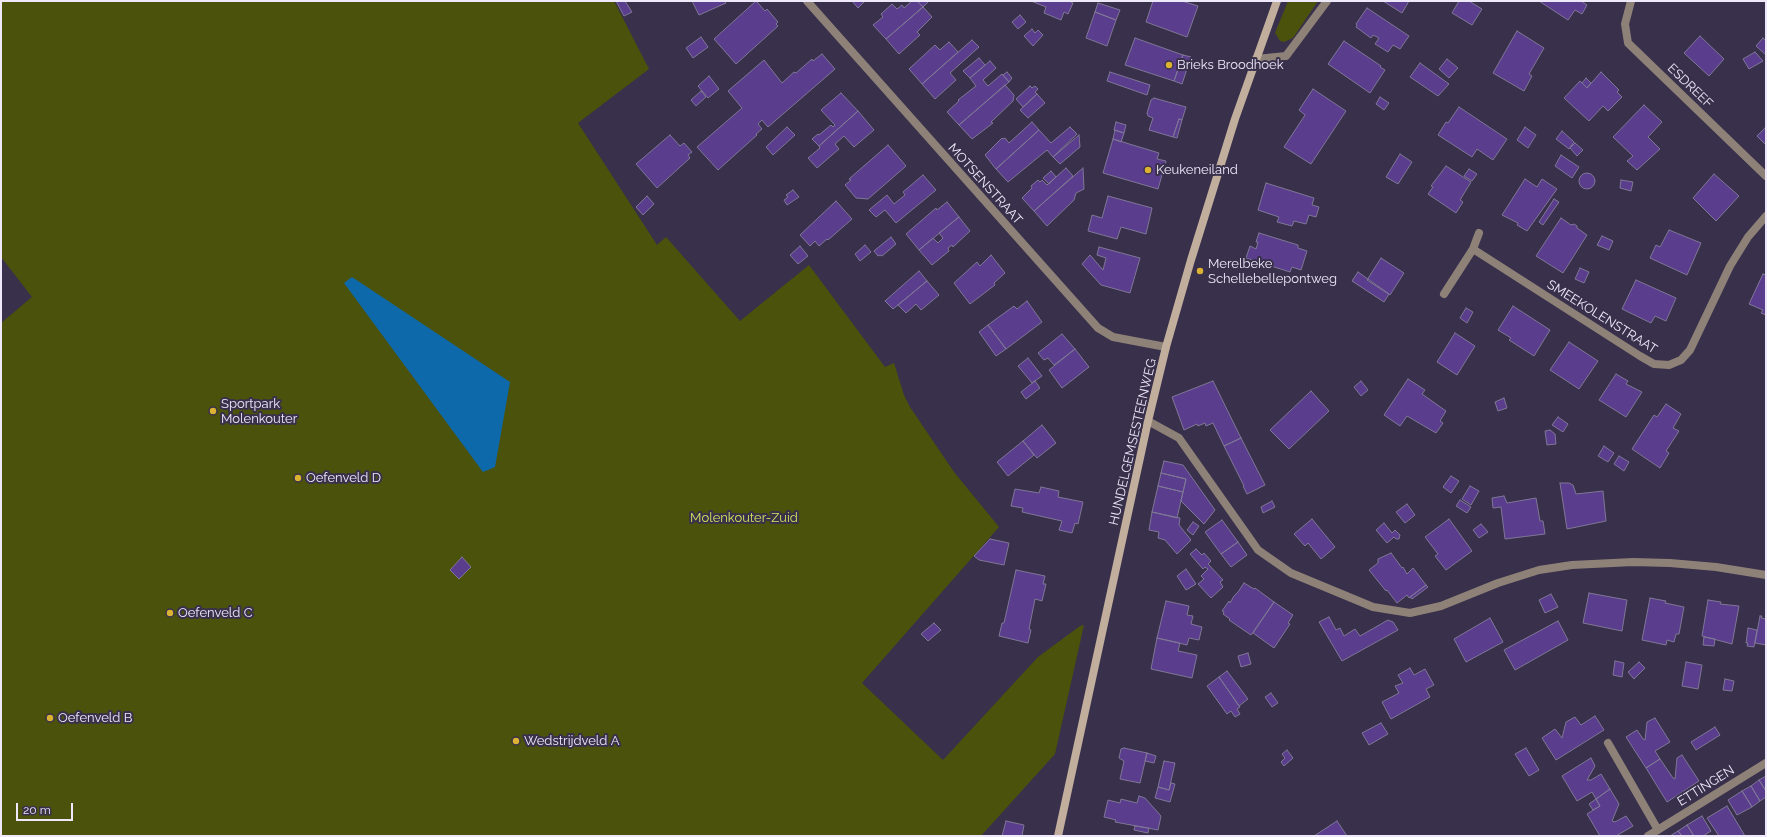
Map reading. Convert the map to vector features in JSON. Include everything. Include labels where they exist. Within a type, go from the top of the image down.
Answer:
[{"type":"main road","name":"HUNDELGEMSESTEENWEG","points":[[1058,836],[1148,421],[1166,347],[1235,119],[1277,1]]},
{"type":"street","name":"MOTSENSTRAAT","points":[[807,1],[1098,328],[1113,337],[1166,347]]},
{"type":"street","points":[[1256,59],[1286,56],[1327,1]]},
{"type":"street","name":"ESDREEF","points":[[1631,1],[1625,24],[1628,43],[1766,176]]},
{"type":"street","name":"SMEEKOLENSTRAAT","points":[[1473,249],[1640,356],[1654,364],[1669,365],[1681,360],[1690,350],[1730,266],[1748,236],[1766,216]]},
{"type":"street","points":[[1444,294],[1473,249],[1479,233]]},
{"type":"street","points":[[1148,421],[1179,438],[1258,550],[1291,573],[1373,607],[1410,613],[1441,606],[1498,583],[1532,572],[1572,565],[1633,562],[1670,563],[1716,567],[1766,575]]},
{"type":"street","points":[[1608,743],[1658,830]]},
{"type":"street","name":"ETTINGEN","points":[[1648,836],[1766,763]]},
{"type":"green space","name":"Molenkouter-Zuid","points":[[1,1],[614,1],[649,69],[578,123],[657,245],[666,237],[740,321],[809,265],[885,367],[894,363],[904,395],[910,407],[954,472],[999,527],[862,683],[943,760],[1038,657],[1080,626],[1084,625],[1055,754],[981,836],[1,836],[1,323],[32,297],[1,257]]},
{"type":"green space","points":[[1288,1],[1318,1],[1293,38],[1284,42],[1280,41],[1275,33]]},
{"type":"water","points":[[352,277],[510,382],[495,467],[483,472],[344,283]]},
{"type":"building","points":[[616,1],[625,1],[632,12],[624,16]]},
{"type":"building","points":[[692,1],[724,1],[726,3],[699,15]]},
{"type":"building","points":[[756,1],[765,11],[767,9],[778,22],[776,24],[778,26],[736,64],[714,39]]},
{"type":"building","points":[[852,1],[865,1],[858,8]]},
{"type":"building","points":[[912,1],[917,1],[923,7],[886,39],[873,25],[883,17],[881,14],[892,4],[897,9],[902,5],[904,8]]},
{"type":"building","points":[[917,1],[929,1],[923,7]]},
{"type":"building","points":[[1031,1],[1069,1],[1073,3],[1068,14],[1064,12],[1061,20],[1044,13],[1046,7]]},
{"type":"building","points":[[1153,1],[1182,1],[1198,6],[1187,37],[1146,22]]},
{"type":"building","points":[[1383,1],[1409,1],[1402,13]]},
{"type":"building","points":[[1459,1],[1469,1],[1482,9],[1472,25],[1452,13]]},
{"type":"building","points":[[1539,1],[1581,1],[1587,5],[1582,14],[1575,10],[1568,20]]},
{"type":"building","points":[[1098,3],[1120,10],[1116,20],[1095,12]]},
{"type":"building","points":[[923,7],[932,17],[917,32],[920,35],[899,54],[886,39]]},
{"type":"building","points":[[1367,8],[1409,36],[1400,49],[1393,45],[1388,52],[1375,44],[1379,38],[1373,35],[1371,38],[1356,27],[1356,24]]},
{"type":"building","points":[[1095,12],[1116,20],[1107,46],[1086,38]]},
{"type":"building","points":[[1020,15],[1026,22],[1018,29],[1012,22]]},
{"type":"building","points":[[1032,29],[1035,33],[1038,30],[1043,35],[1033,46],[1024,36]]},
{"type":"building","points":[[1517,31],[1544,48],[1529,74],[1532,76],[1524,91],[1493,73]]},
{"type":"building","points":[[1700,36],[1724,59],[1709,76],[1684,53]]},
{"type":"building","points":[[701,37],[708,47],[693,58],[686,48]]},
{"type":"building","points":[[1135,38],[1183,55],[1174,81],[1125,65]]},
{"type":"building","points":[[1763,38],[1766,41],[1766,55],[1756,46]]},
{"type":"building","points":[[972,40],[979,47],[950,73],[956,80],[935,99],[922,84]]},
{"type":"building","points":[[1344,41],[1385,70],[1370,93],[1328,64]]},
{"type":"building","points":[[949,42],[958,52],[922,84],[909,69],[935,45],[940,50]]},
{"type":"building","points":[[1755,52],[1763,61],[1749,69],[1743,59]]},
{"type":"building","points":[[822,54],[835,69],[768,127],[762,120],[758,124],[762,129],[756,134],[757,135],[718,170],[697,147],[742,108],[728,91],[764,60],[782,83],[794,72],[796,73],[812,59],[813,61]]},
{"type":"building","points":[[1183,55],[1191,57],[1182,84],[1174,81]]},
{"type":"building","points":[[979,58],[985,65],[970,78],[963,71]]},
{"type":"building","points":[[1447,59],[1458,68],[1449,78],[1439,69]]},
{"type":"building","points":[[990,61],[996,68],[983,80],[988,86],[1002,74],[1009,82],[959,125],[947,112],[959,101],[958,100],[976,86],[970,78]]},
{"type":"building","points":[[1420,63],[1449,84],[1438,96],[1410,77]]},
{"type":"building","points":[[1007,72],[1012,78],[1009,82],[1003,75]]},
{"type":"building","points":[[1110,72],[1150,85],[1147,95],[1107,81]]},
{"type":"building","points":[[1601,72],[1619,90],[1617,92],[1622,97],[1608,111],[1603,106],[1589,121],[1564,98],[1580,81],[1587,88]]},
{"type":"building","points":[[709,76],[719,89],[708,98],[698,86]]},
{"type":"building","points":[[1586,78],[1591,83],[1587,88],[1582,83]]},
{"type":"building","points":[[1005,85],[1014,95],[1013,101],[991,122],[993,123],[972,139],[959,125]]},
{"type":"building","points":[[1030,86],[1032,88],[1035,86],[1038,89],[1035,92],[1037,94],[1023,107],[1016,99]]},
{"type":"building","points":[[1313,89],[1346,111],[1311,164],[1284,147],[1305,115],[1299,110]]},
{"type":"building","points":[[701,91],[706,97],[696,106],[691,100]]},
{"type":"building","points":[[841,93],[858,111],[819,146],[812,139],[831,125],[833,127],[835,125],[821,110]]},
{"type":"building","points":[[1037,94],[1045,103],[1028,118],[1020,110]]},
{"type":"building","points":[[1380,97],[1389,103],[1384,110],[1376,104]]},
{"type":"building","points":[[1154,98],[1186,107],[1182,120],[1179,119],[1173,137],[1149,130],[1153,118],[1148,116],[1147,113],[1151,100]]},
{"type":"building","points":[[1644,105],[1662,122],[1648,137],[1660,149],[1637,170],[1627,161],[1633,156],[1613,137]]},
{"type":"building","points":[[1459,107],[1507,139],[1493,160],[1477,149],[1472,157],[1438,135],[1446,122],[1448,123]]},
{"type":"building","points":[[858,111],[874,130],[854,147],[844,136],[835,144],[839,149],[817,168],[808,158],[820,148],[819,146]]},
{"type":"building","points":[[1179,119],[1182,120],[1177,138],[1173,137]]},
{"type":"building","points":[[1032,122],[1039,130],[996,169],[985,155],[1002,138],[1005,138],[1009,143]]},
{"type":"building","points":[[1116,122],[1126,125],[1124,133],[1114,130]]},
{"type":"building","points":[[787,127],[795,135],[773,155],[766,147]]},
{"type":"building","points":[[1070,127],[1077,134],[1053,157],[1047,150],[1008,182],[996,169],[1039,130],[1051,143]]},
{"type":"building","points":[[1525,127],[1536,135],[1528,148],[1517,140]]},
{"type":"building","points":[[1765,128],[1766,129],[1766,145],[1757,136]]},
{"type":"building","points":[[1115,130],[1124,133],[1121,142],[1113,139]]},
{"type":"building","points":[[1562,131],[1574,142],[1569,149],[1556,139]]},
{"type":"building","points":[[670,135],[680,146],[684,143],[692,152],[688,155],[690,158],[657,188],[636,164]]},
{"type":"building","points":[[1079,135],[1080,147],[1060,164],[1053,157]]},
{"type":"building","points":[[1113,139],[1159,153],[1157,159],[1166,161],[1158,189],[1103,173]]},
{"type":"building","points":[[1575,143],[1583,150],[1577,156],[1570,148]]},
{"type":"building","points":[[888,145],[906,166],[868,199],[856,198],[845,185],[851,180],[849,179]]},
{"type":"building","points":[[1400,154],[1412,162],[1398,184],[1386,177]]},
{"type":"building","points":[[1561,155],[1579,167],[1572,178],[1555,166]]},
{"type":"building","points":[[1446,166],[1471,182],[1460,200],[1463,202],[1456,213],[1428,194],[1433,187],[1431,186]]},
{"type":"building","points":[[1066,168],[1073,176],[1034,211],[1022,198],[1032,188],[1031,186],[1038,180],[1040,182],[1042,180],[1047,185]]},
{"type":"building","points":[[1083,168],[1084,189],[1076,193],[1074,200],[1047,226],[1034,211]]},
{"type":"building","points":[[1469,169],[1477,174],[1472,181],[1464,176]]},
{"type":"building","points":[[1051,171],[1056,177],[1049,184],[1043,178]]},
{"type":"building","points":[[1587,173],[1594,178],[1595,181],[1590,188],[1587,189],[1580,184],[1579,181],[1584,174]]},
{"type":"building","points":[[1714,174],[1739,196],[1716,221],[1693,198]]},
{"type":"building","points":[[923,175],[936,190],[896,223],[885,210],[876,217],[869,210],[887,195],[894,204],[905,195],[903,192]]},
{"type":"building","points":[[1525,179],[1537,187],[1542,179],[1557,189],[1527,231],[1517,225],[1518,223],[1502,215]]},
{"type":"building","points":[[1621,180],[1633,182],[1631,191],[1620,188]]},
{"type":"building","points":[[1266,183],[1314,198],[1312,205],[1319,207],[1316,217],[1309,215],[1306,224],[1294,221],[1292,226],[1277,222],[1279,217],[1258,210]]},
{"type":"building","points":[[793,190],[799,197],[787,205],[784,200],[788,197],[786,195]]},
{"type":"building","points":[[647,196],[654,204],[643,215],[636,207]]},
{"type":"building","points":[[1108,196],[1152,208],[1146,234],[1121,227],[1117,239],[1088,231],[1092,215],[1102,218]]},
{"type":"building","points":[[1554,199],[1559,202],[1543,225],[1539,222]]},
{"type":"building","points":[[836,201],[852,219],[819,246],[815,241],[810,246],[800,235]]},
{"type":"building","points":[[947,202],[959,217],[919,250],[906,234],[936,208],[937,210]]},
{"type":"building","points":[[959,217],[970,231],[953,247],[952,245],[948,248],[949,251],[932,265],[919,250],[933,238],[938,243],[943,238],[939,233]]},
{"type":"building","points":[[1561,218],[1571,225],[1574,224],[1587,235],[1563,273],[1536,256]]},
{"type":"building","points":[[1669,230],[1701,243],[1687,275],[1650,258],[1656,245],[1660,247]]},
{"type":"building","points":[[1259,233],[1298,245],[1298,248],[1307,251],[1301,270],[1292,267],[1290,272],[1246,258],[1250,246],[1256,249],[1258,242],[1256,242]]},
{"type":"building","points":[[1602,236],[1613,241],[1609,250],[1597,245]]},
{"type":"building","points":[[891,237],[896,244],[882,256],[878,256],[874,251]]},
{"type":"building","points":[[865,245],[871,252],[860,261],[855,254]]},
{"type":"building","points":[[800,246],[808,256],[798,264],[790,255]]},
{"type":"building","points":[[1099,247],[1140,258],[1130,293],[1101,285],[1082,264],[1090,255],[1103,270],[1106,258],[1097,255]]},
{"type":"building","points":[[991,255],[1005,273],[994,283],[995,285],[970,304],[954,283],[977,262],[980,266]]},
{"type":"building","points":[[1381,258],[1404,273],[1390,295],[1367,280]]},
{"type":"building","points":[[1580,268],[1589,272],[1584,283],[1575,279]]},
{"type":"building","points":[[919,271],[927,281],[893,309],[885,301]]},
{"type":"building","points":[[1358,272],[1389,294],[1384,302],[1352,281]]},
{"type":"building","points":[[1763,274],[1766,275],[1766,315],[1761,313],[1763,310],[1749,304]]},
{"type":"building","points":[[1636,280],[1676,298],[1666,321],[1655,316],[1651,323],[1622,309]]},
{"type":"building","points":[[927,281],[939,295],[921,310],[916,304],[906,313],[898,305]]},
{"type":"building","points":[[1027,301],[1042,322],[1006,349],[988,325],[1014,306],[1017,309]]},
{"type":"building","points":[[1513,306],[1550,330],[1534,356],[1509,340],[1511,338],[1498,330]]},
{"type":"building","points":[[1466,308],[1473,312],[1467,323],[1460,318]]},
{"type":"building","points":[[988,325],[1006,349],[996,356],[979,332]]},
{"type":"building","points":[[1455,333],[1475,346],[1457,375],[1437,362]]},
{"type":"building","points":[[1062,334],[1075,349],[1054,365],[1048,358],[1044,360],[1038,353]]},
{"type":"building","points":[[1569,342],[1598,361],[1579,389],[1550,370]]},
{"type":"building","points":[[1075,349],[1089,367],[1062,388],[1049,370]]},
{"type":"building","points":[[1028,358],[1042,376],[1032,383],[1018,366]]},
{"type":"building","points":[[1616,374],[1628,381],[1626,384],[1642,392],[1626,417],[1599,400]]},
{"type":"building","points":[[1408,379],[1425,390],[1422,394],[1446,411],[1440,421],[1443,423],[1436,433],[1407,416],[1400,426],[1384,415]]},
{"type":"building","points":[[1035,381],[1040,388],[1026,399],[1021,392]]},
{"type":"building","points":[[1213,381],[1241,438],[1224,446],[1213,423],[1206,426],[1205,423],[1198,426],[1197,424],[1184,430],[1172,397]]},
{"type":"building","points":[[1361,381],[1368,390],[1361,396],[1354,387]]},
{"type":"building","points":[[1311,391],[1329,411],[1289,449],[1270,430]]},
{"type":"building","points":[[1504,398],[1507,408],[1498,411],[1495,402]]},
{"type":"building","points":[[1666,404],[1681,414],[1673,428],[1679,431],[1666,451],[1669,453],[1660,468],[1632,449],[1654,415],[1657,417]]},
{"type":"building","points":[[1558,417],[1568,424],[1563,432],[1552,425]]},
{"type":"building","points":[[1042,425],[1056,443],[1037,458],[1023,441]]},
{"type":"building","points":[[1550,430],[1555,434],[1556,444],[1547,445],[1545,431]]},
{"type":"building","points":[[1241,438],[1265,485],[1247,494],[1224,446]]},
{"type":"building","points":[[1023,441],[1034,455],[1008,476],[997,462]]},
{"type":"building","points":[[1604,446],[1614,453],[1608,462],[1598,456]]},
{"type":"building","points":[[1619,456],[1629,462],[1624,471],[1614,464]]},
{"type":"building","points":[[1164,461],[1183,465],[1215,510],[1204,524],[1181,501],[1186,479],[1161,473]]},
{"type":"building","points":[[1161,473],[1186,479],[1183,492],[1158,486]]},
{"type":"building","points":[[1451,476],[1459,481],[1451,493],[1443,487]]},
{"type":"building","points":[[1560,483],[1569,483],[1573,485],[1576,494],[1603,491],[1606,521],[1567,529]]},
{"type":"building","points":[[1158,486],[1183,492],[1177,518],[1152,512]]},
{"type":"building","points":[[1470,486],[1479,491],[1471,505],[1462,499]]},
{"type":"building","points":[[1041,487],[1059,491],[1058,497],[1083,502],[1078,524],[1075,523],[1072,533],[1059,530],[1062,521],[1022,512],[1023,508],[1011,506],[1015,489],[1039,493]]},
{"type":"building","points":[[1504,496],[1507,503],[1536,498],[1540,521],[1543,521],[1545,534],[1505,539],[1501,507],[1493,508],[1492,498]]},
{"type":"building","points":[[1460,500],[1471,507],[1467,513],[1456,506]]},
{"type":"building","points":[[1272,501],[1275,507],[1263,513],[1261,507]]},
{"type":"building","points":[[1407,504],[1415,515],[1405,523],[1396,512]]},
{"type":"building","points":[[1152,512],[1180,518],[1179,525],[1191,540],[1177,554],[1165,540],[1158,538],[1159,532],[1149,530]]},
{"type":"building","points":[[1312,519],[1335,547],[1321,559],[1308,543],[1305,546],[1294,534]]},
{"type":"building","points":[[1449,519],[1472,551],[1446,570],[1435,556],[1438,554],[1425,537]]},
{"type":"building","points":[[1222,520],[1238,542],[1221,554],[1205,532]]},
{"type":"building","points":[[1193,522],[1199,526],[1193,535],[1187,530]]},
{"type":"building","points":[[1384,523],[1392,533],[1395,530],[1400,535],[1399,539],[1394,537],[1387,543],[1376,530]]},
{"type":"building","points":[[1481,524],[1488,532],[1479,538],[1473,530]]},
{"type":"building","points":[[990,539],[1009,543],[1004,565],[979,560],[974,556]]},
{"type":"building","points":[[1238,542],[1247,555],[1231,567],[1221,554]]},
{"type":"building","points":[[1196,549],[1202,555],[1204,553],[1211,561],[1208,564],[1223,580],[1220,582],[1223,587],[1211,598],[1198,584],[1204,579],[1201,576],[1208,569],[1205,567],[1203,569],[1190,554]]},
{"type":"building","points":[[1391,553],[1407,574],[1413,568],[1426,585],[1409,598],[1407,595],[1397,603],[1369,570],[1378,563],[1378,559]]},
{"type":"building","points":[[462,557],[471,567],[459,579],[450,570]]},
{"type":"building","points":[[1186,569],[1196,584],[1186,590],[1177,576]]},
{"type":"building","points":[[1016,570],[1045,576],[1043,584],[1046,584],[1042,601],[1035,599],[1029,629],[1031,630],[1028,643],[999,636],[1002,623],[1004,623]]},
{"type":"building","points":[[1244,583],[1254,589],[1255,588],[1274,602],[1251,635],[1229,620],[1230,619],[1223,614],[1224,612],[1222,611],[1229,601],[1230,603]]},
{"type":"building","points":[[1426,585],[1428,587],[1412,599],[1410,597]]},
{"type":"building","points":[[1589,593],[1627,600],[1622,631],[1583,623]]},
{"type":"building","points":[[1551,594],[1558,607],[1545,613],[1539,600]]},
{"type":"building","points":[[1650,598],[1684,607],[1679,634],[1676,634],[1674,642],[1667,640],[1666,645],[1642,640]]},
{"type":"building","points":[[1708,600],[1721,602],[1720,604],[1739,606],[1732,644],[1702,636]]},
{"type":"building","points":[[1166,601],[1189,606],[1187,615],[1193,616],[1191,624],[1202,627],[1199,640],[1189,638],[1187,645],[1157,638]]},
{"type":"building","points":[[1274,602],[1293,615],[1288,623],[1290,624],[1274,648],[1253,633]]},
{"type":"building","points":[[1760,616],[1762,616],[1761,618],[1766,619],[1766,645],[1755,643]]},
{"type":"building","points":[[1329,617],[1336,630],[1340,628],[1344,636],[1355,629],[1360,636],[1388,620],[1393,622],[1398,630],[1342,661],[1319,622]]},
{"type":"building","points":[[1490,618],[1503,642],[1466,662],[1454,639]]},
{"type":"building","points":[[1558,621],[1568,640],[1515,670],[1504,650]]},
{"type":"building","points":[[934,623],[941,630],[928,641],[921,634]]},
{"type":"building","points":[[1748,628],[1757,630],[1754,647],[1747,646],[1748,643],[1746,643]]},
{"type":"building","points":[[1704,637],[1715,639],[1714,646],[1703,645]]},
{"type":"building","points":[[1157,638],[1180,643],[1178,651],[1197,655],[1192,678],[1151,669]]},
{"type":"building","points":[[1248,653],[1251,664],[1241,667],[1238,656]]},
{"type":"building","points":[[1615,661],[1624,663],[1622,677],[1613,675]]},
{"type":"building","points":[[1639,662],[1645,668],[1634,679],[1628,672]]},
{"type":"building","points":[[1686,662],[1702,665],[1698,689],[1682,686]]},
{"type":"building","points":[[1410,668],[1414,675],[1425,669],[1434,685],[1426,689],[1430,697],[1391,719],[1382,702],[1399,693],[1395,686],[1403,683],[1398,675]]},
{"type":"building","points":[[1227,671],[1248,699],[1239,706],[1219,677]]},
{"type":"building","points":[[1219,677],[1240,707],[1237,709],[1240,714],[1235,717],[1231,711],[1227,714],[1207,686]]},
{"type":"building","points":[[1725,679],[1734,681],[1732,691],[1723,690]]},
{"type":"building","points":[[1271,693],[1278,703],[1272,707],[1265,697]]},
{"type":"building","points":[[1595,716],[1604,730],[1556,760],[1542,738],[1555,729],[1562,738],[1566,722],[1575,717],[1581,725]]},
{"type":"building","points":[[1655,718],[1670,742],[1655,751],[1660,759],[1646,768],[1626,737],[1637,730],[1645,740],[1647,722]]},
{"type":"building","points":[[1381,723],[1388,734],[1369,745],[1362,733]]},
{"type":"building","points":[[1715,727],[1720,735],[1696,750],[1691,742]]},
{"type":"building","points":[[1124,748],[1147,753],[1140,783],[1120,779],[1124,761],[1119,758],[1121,749]]},
{"type":"building","points":[[1526,748],[1539,770],[1529,776],[1515,754]]},
{"type":"building","points":[[1287,750],[1293,758],[1284,766],[1281,762],[1285,758],[1282,754]]},
{"type":"building","points":[[1147,753],[1156,756],[1154,763],[1145,761]]},
{"type":"building","points":[[1682,755],[1699,781],[1667,802],[1646,768],[1660,759],[1675,779],[1677,758]]},
{"type":"building","points":[[1591,758],[1595,766],[1587,780],[1591,780],[1601,774],[1610,789],[1596,799],[1592,792],[1577,801],[1562,776]]},
{"type":"building","points":[[1164,761],[1175,763],[1169,790],[1158,787]]},
{"type":"building","points":[[1766,776],[1766,791],[1759,780]]},
{"type":"building","points":[[1759,780],[1766,791],[1766,797],[1760,801],[1751,786]]},
{"type":"building","points":[[1171,783],[1175,784],[1170,802],[1155,798],[1158,787],[1169,790]]},
{"type":"building","points":[[1751,786],[1760,801],[1752,807],[1742,791]]},
{"type":"building","points":[[1610,789],[1619,804],[1612,821],[1615,822],[1626,816],[1633,826],[1616,836],[1600,836],[1587,814],[1600,806],[1596,799]]},
{"type":"building","points":[[1742,791],[1752,807],[1737,815],[1728,800]]},
{"type":"building","points":[[1139,796],[1145,798],[1161,816],[1158,830],[1115,822],[1116,820],[1104,817],[1108,800],[1120,803],[1121,799],[1137,803]]},
{"type":"building","points":[[1596,799],[1600,806],[1593,810],[1589,804]]},
{"type":"building","points":[[1727,806],[1745,836],[1719,836],[1707,818]]},
{"type":"building","points":[[1702,816],[1711,831],[1703,836],[1694,836],[1687,825]]},
{"type":"building","points":[[1006,821],[1024,825],[1022,836],[1002,836]]},
{"type":"building","points":[[1337,821],[1347,836],[1314,836]]},
{"type":"building","points":[[1687,825],[1694,836],[1682,836],[1678,831]]},
{"type":"building","points":[[1135,826],[1149,828],[1148,833],[1134,830]]},
{"type":"building","points":[[1678,831],[1682,836],[1670,836]]},
{"type":"place","name":"Brieks Broodhoek","points":[[1169,65]]},
{"type":"place","name":"Keukeneiland","points":[[1148,170]]},
{"type":"place","name":"Merelbeke Schellebellepontweg","points":[[1200,271]]},
{"type":"place","name":"Sportpark Molenkouter","points":[[213,411]]},
{"type":"place","name":"Oefenveld D","points":[[298,478]]},
{"type":"place","name":"Oefenveld C","points":[[170,613]]},
{"type":"place","name":"Oefenveld B","points":[[50,718]]},
{"type":"place","name":"Wedstrijdveld A","points":[[516,741]]}]
